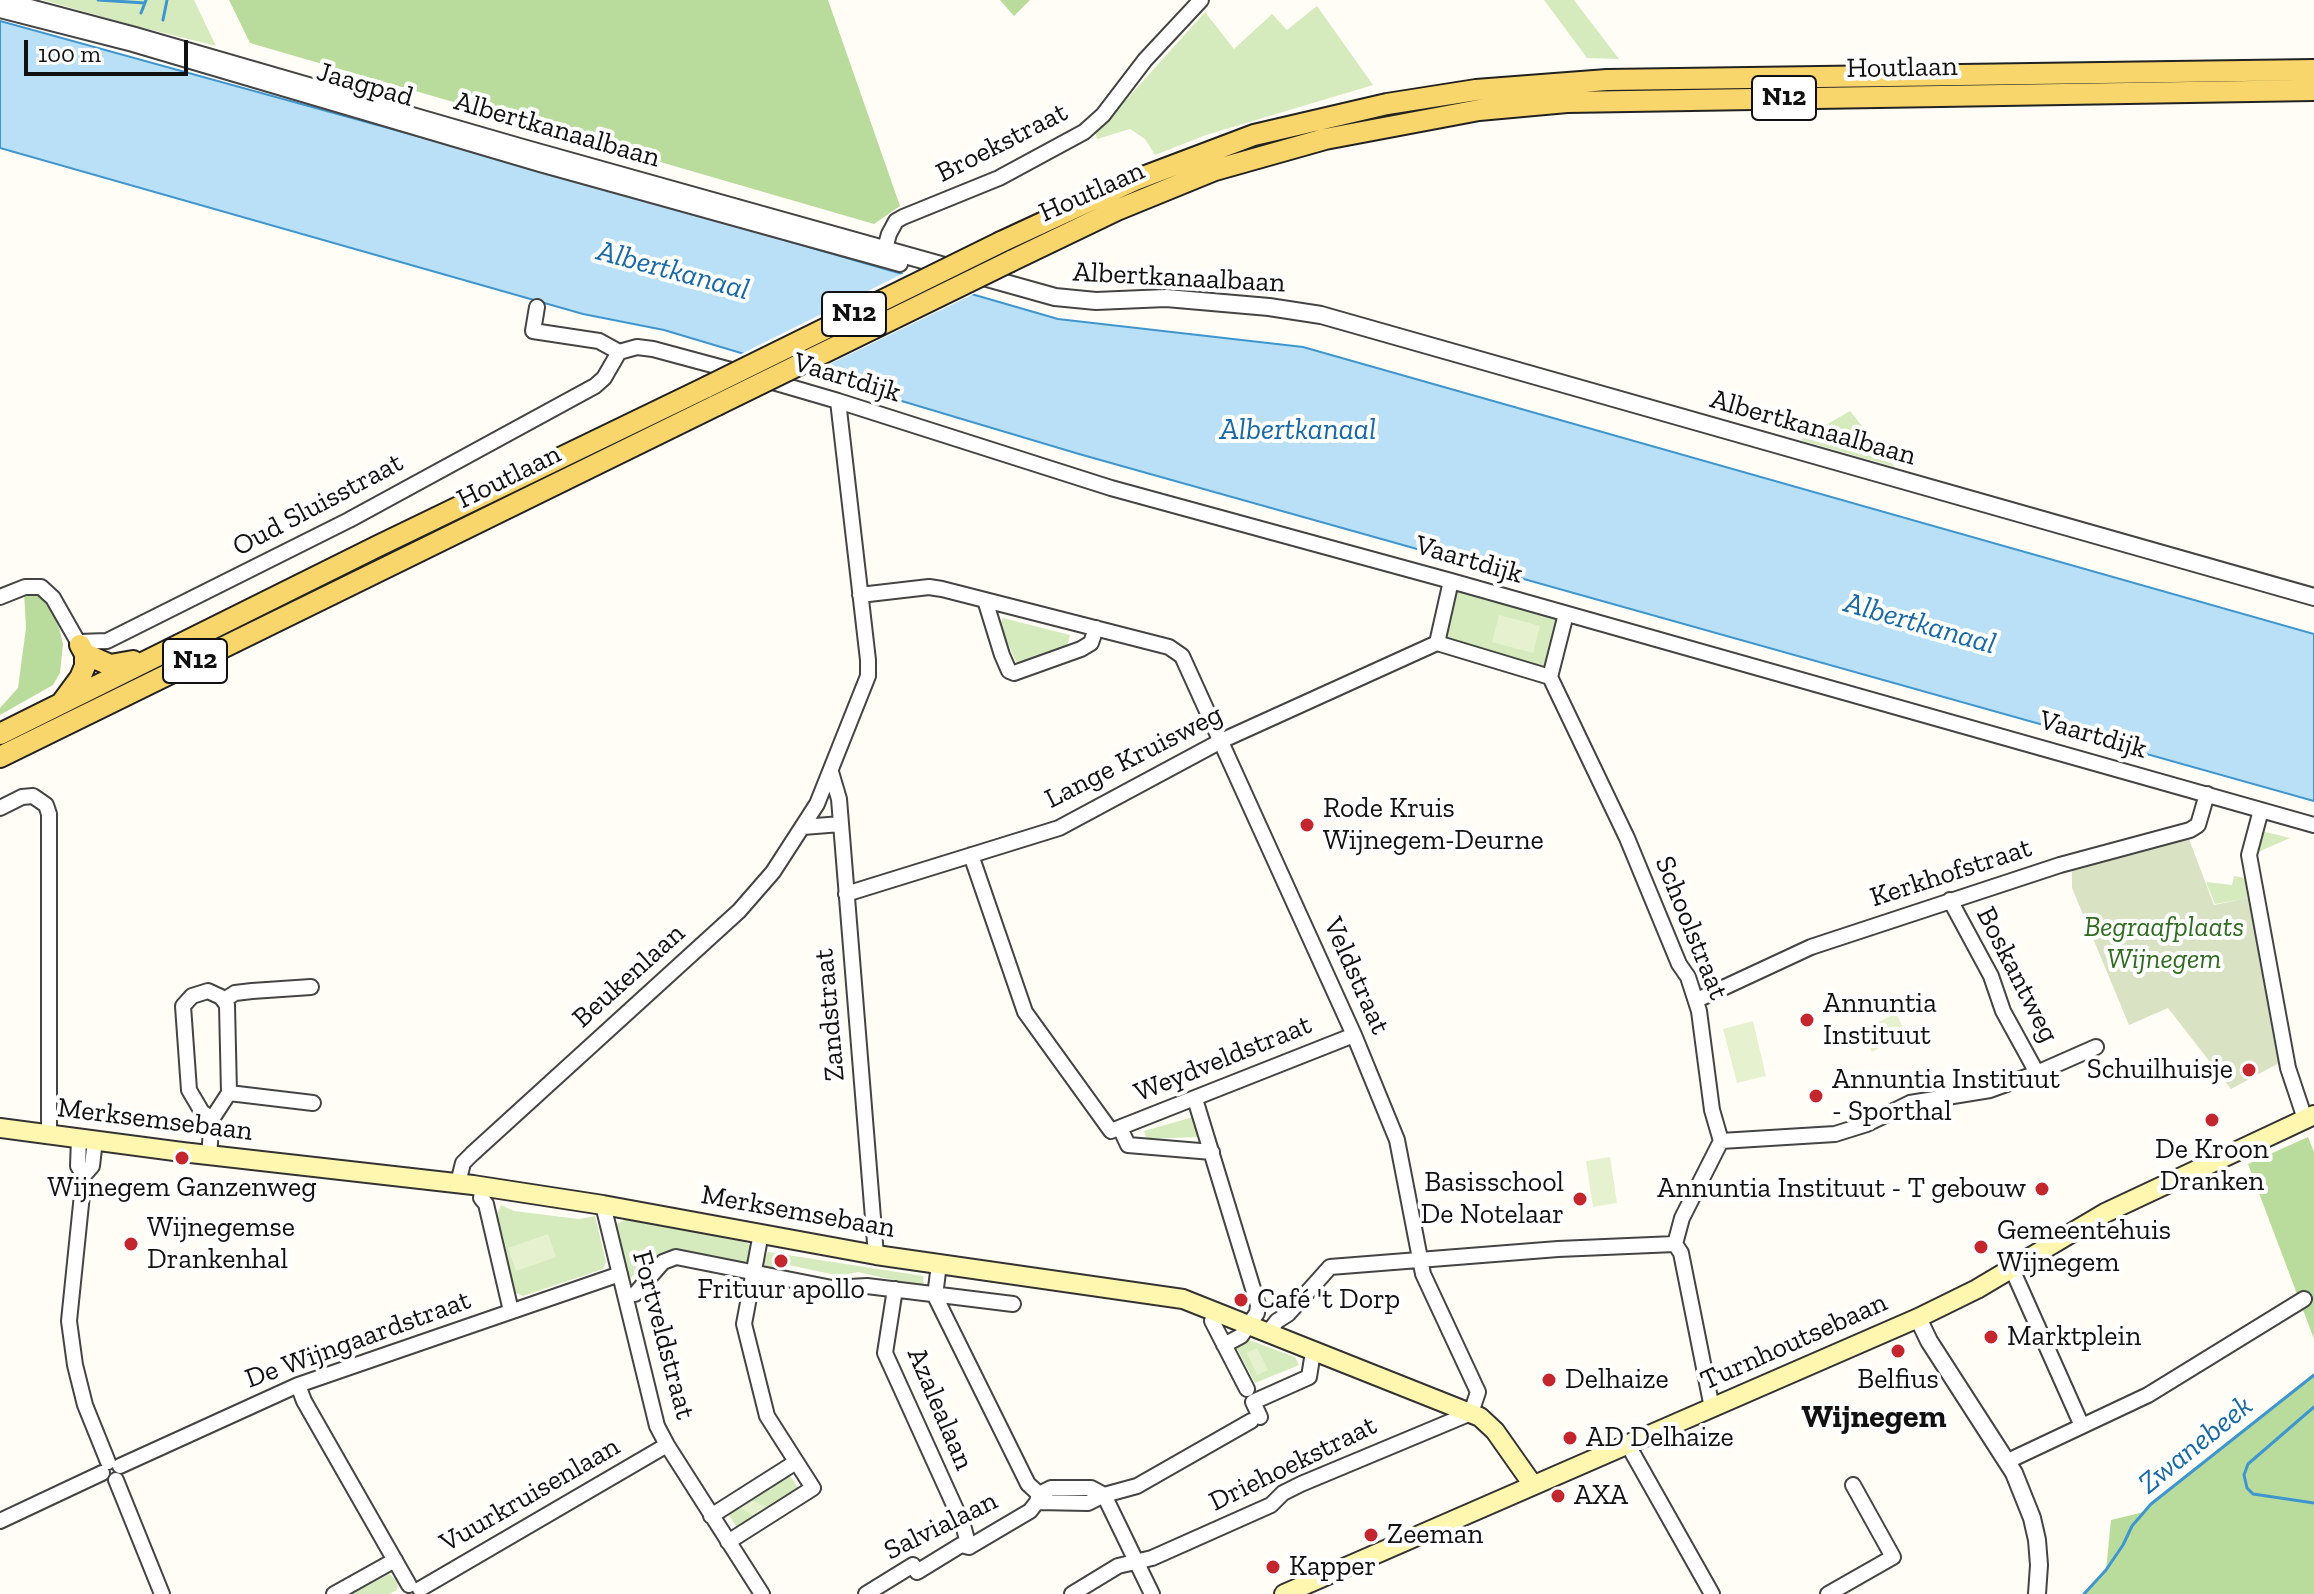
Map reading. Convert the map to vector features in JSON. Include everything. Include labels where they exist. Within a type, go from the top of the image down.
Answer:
[{"type":"main road","name":"Houtlaan","points":[[0,734],[1001,242],[1135,180],[1254,135],[1387,104],[1476,90],[1607,80],[2314,70]]},
{"type":"main road","name":"Houtlaan","points":[[0,757],[1011,261],[1117,210],[1215,170],[1325,139],[1479,110],[1567,102],[2314,90]]},
{"type":"main road","points":[[82,648],[110,665],[157,656]]},
{"type":"main road","points":[[61,704],[82,674],[82,648]]},
{"type":"main road","name":"Turnhoutsebaan","points":[[1294,1592],[1918,1318],[2004,1273],[2105,1213],[2310,1117]]},
{"type":"main road","name":"Merksemsebaan","points":[[0,1128],[483,1186],[876,1255],[1183,1299],[1471,1413],[1487,1422],[1533,1485]]},
{"type":"street","name":"Albertkanaalbaan","points":[[0,0],[1055,297],[1096,301],[1166,298],[1321,315],[2314,597]]},
{"type":"street","name":"Broekstraat","points":[[885,248],[896,221],[999,178],[1084,132],[1103,115],[1145,60],[1201,0]]},
{"type":"street","name":"Jaagpad","points":[[0,10],[133,44],[540,164],[900,264]]},
{"type":"street","points":[[537,307],[533,331],[599,341],[619,352]]},
{"type":"street","name":"Vaartdijk","points":[[619,352],[637,347],[665,352],[838,401],[1111,488],[2307,823]]},
{"type":"street","name":"Oud Sluisstraat","points":[[82,648],[107,641],[349,520],[595,386],[604,378],[619,352]]},
{"type":"street","points":[[803,827],[831,772],[868,676],[838,401]]},
{"type":"street","points":[[1451,581],[1437,643],[1550,677],[1566,614]]},
{"type":"street","points":[[0,597],[25,587],[41,587],[53,598],[82,648]]},
{"type":"street","name":"Veldstraat","points":[[860,595],[929,587],[1169,647],[1182,656],[1354,1035],[1397,1140],[1419,1260],[1478,1392],[1471,1413]]},
{"type":"street","points":[[985,600],[1002,655],[1009,671],[1014,673],[1081,649],[1091,643],[1096,628]]},
{"type":"street","name":"Lange Kruisweg","points":[[846,894],[1059,828],[1221,741],[1437,643]]},
{"type":"street","name":"Schoolstraat","points":[[1550,677],[1627,838],[1697,1000],[1712,1110],[1721,1141]]},
{"type":"street","name":"Zandstraat","points":[[831,772],[839,799],[876,1255]]},
{"type":"street","name":"Kerkhofstraat","points":[[1697,1000],[1811,947],[2060,865],[2190,830],[2198,825],[2207,794]]},
{"type":"street","points":[[0,808],[22,797],[33,796],[46,805],[49,814],[49,1135]]},
{"type":"street","points":[[2261,810],[2249,855],[2288,1068],[2310,1117]]},
{"type":"street","points":[[803,827],[841,824]]},
{"type":"street","name":"Beukenlaan","points":[[458,1183],[463,1163],[472,1154],[739,911],[773,872],[803,827]]},
{"type":"street","points":[[971,855],[1025,1012],[1116,1130],[1131,1146],[1212,1152]]},
{"type":"street","name":"Boskantweg","points":[[1950,900],[1991,976],[2003,1011],[2037,1073]]},
{"type":"street","points":[[224,1000],[235,993],[311,987]]},
{"type":"street","points":[[209,1155],[212,1119],[229,1093],[227,1005],[213,993],[200,992],[183,1006],[189,1090],[202,1112],[212,1119]]},
{"type":"street","name":"Weydveldstraat","points":[[1116,1130],[1354,1035]]},
{"type":"street","name":"Boskantweg","points":[[1721,1141],[1835,1134],[1867,1124],[1910,1103],[1990,1090],[2096,1047]]},
{"type":"street","points":[[229,1093],[313,1103]]},
{"type":"street","points":[[1195,1099],[1258,1305],[1257,1313],[1241,1336],[1224,1345]]},
{"type":"street","points":[[87,1139],[78,1166],[84,1175],[69,1321],[75,1365],[85,1405],[162,1594]]},
{"type":"street","points":[[1712,1408],[1681,1253],[1675,1244],[1682,1218],[1721,1141]]},
{"type":"street","points":[[483,1186],[481,1198],[486,1204],[511,1311]]},
{"type":"street","name":"Fortveldstraat","points":[[603,1205],[657,1426],[762,1594]]},
{"type":"street","points":[[728,1542],[813,1488],[767,1416],[744,1324],[761,1233]]},
{"type":"street","points":[[1267,1334],[1330,1267],[1675,1244]]},
{"type":"street","points":[[635,1294],[663,1262],[676,1257],[832,1288],[867,1286],[1013,1304]]},
{"type":"street","points":[[939,1264],[935,1296],[1028,1484],[1038,1498],[1051,1488],[1091,1488],[1104,1495],[1152,1594]]},
{"type":"street","name":"De Wijngaardstraat","points":[[0,1521],[298,1385],[620,1274]]},
{"type":"street","points":[[2016,1278],[2082,1426]]},
{"type":"street","name":"Azalealaan","points":[[895,1289],[885,1353],[963,1525],[969,1547]]},
{"type":"street","points":[[2008,1461],[2148,1395],[2304,1299]]},
{"type":"street","points":[[1918,1318],[1929,1341],[2008,1461],[2026,1501],[2037,1540],[2037,1594]]},
{"type":"street","points":[[1212,1321],[1247,1389]]},
{"type":"street","points":[[1104,1495],[1137,1486],[1256,1419],[1253,1402],[1309,1377],[1313,1352]]},
{"type":"street","points":[[298,1385],[304,1401],[414,1591]]},
{"type":"street","name":"Driehoekstraat","points":[[1072,1594],[1118,1566],[1152,1558],[1258,1511],[1301,1484],[1471,1413]]},
{"type":"street","name":"Vuurkruisenlaan","points":[[414,1591],[667,1445]]},
{"type":"street","points":[[1628,1445],[1712,1594]]},
{"type":"street","points":[[711,1516],[796,1462]]},
{"type":"street","points":[[1828,1594],[1893,1557],[1853,1485]]},
{"type":"street","name":"Salvialaan","points":[[866,1594],[913,1565],[917,1572],[961,1545],[969,1547],[1030,1511],[1038,1498]]},
{"type":"street","points":[[334,1594],[395,1560]]},
{"type":"green space","points":[[43,0],[194,0],[216,46],[132,25]]},
{"type":"green space","points":[[229,0],[828,0],[900,206],[874,224],[250,43]]},
{"type":"green space","points":[[1000,0],[1030,0],[1014,16]]},
{"type":"green space","points":[[1544,0],[1574,0],[1619,59],[1587,58]]},
{"type":"green space","points":[[1317,6],[1373,85],[1206,135],[1155,155],[1145,139],[1130,129],[1097,139],[1095,131],[1205,12],[1234,49],[1272,14],[1287,30]]},
{"type":"green space","points":[[1850,411],[1895,467],[1800,440]]},
{"type":"green space","points":[[33,590],[48,600],[60,631],[63,644],[60,673],[53,685],[0,715],[0,708],[18,688],[26,628],[24,592]]},
{"type":"green space","points":[[1457,591],[1557,619],[1545,667],[1447,640],[1446,629]]},
{"type":"green space","points":[[1499,615],[1540,626],[1533,653],[1492,642]]},
{"type":"green space","points":[[1003,618],[1070,635],[1067,646],[1025,665],[1016,662],[1000,625]]},
{"type":"green space","points":[[2262,831],[2290,838],[2258,852]]},
{"type":"green space","name":"Begraafplaats Wijnegem","points":[[2189,839],[2214,905],[2252,897],[2281,1062],[2231,1089],[2168,1008],[2129,1025],[2072,888],[2072,871]]},
{"type":"green space","points":[[2234,876],[2245,878],[2248,898],[2215,904],[2206,882],[2232,885]]},
{"type":"green space","points":[[1896,1013],[1906,1033],[1872,1052],[1861,1031]]},
{"type":"green space","points":[[1753,1021],[1766,1076],[1737,1083],[1723,1029]]},
{"type":"green space","points":[[1193,1117],[1198,1137],[1147,1139],[1144,1131]]},
{"type":"green space","points":[[2308,1137],[2314,1152],[2314,1339],[2248,1164]]},
{"type":"green space","points":[[1610,1157],[1617,1203],[1593,1207],[1586,1161]]},
{"type":"green space","points":[[501,1205],[514,1211],[579,1219],[595,1216],[606,1262],[603,1269],[523,1296],[516,1293],[496,1217]]},
{"type":"green space","points":[[626,1219],[744,1241],[751,1246],[747,1266],[670,1250],[646,1259],[628,1282],[615,1236],[617,1224]]},
{"type":"green space","points":[[548,1234],[556,1257],[516,1271],[508,1248]]},
{"type":"green space","points":[[768,1252],[923,1276],[924,1287],[858,1272],[840,1276],[789,1265],[782,1272],[768,1270],[763,1262]]},
{"type":"green space","points":[[1249,1340],[1295,1357],[1299,1365],[1255,1383],[1236,1347]]},
{"type":"green space","points":[[1257,1348],[1268,1370],[1257,1375],[1247,1353]]},
{"type":"green space","points":[[2314,1375],[2314,1594],[2084,1594],[2106,1570],[2111,1520],[2144,1512]]},
{"type":"green space","points":[[788,1473],[801,1492],[739,1530],[726,1511]]},
{"type":"green space","points":[[749,1499],[768,1508],[755,1516],[736,1506]]},
{"type":"green space","points":[[389,1574],[398,1581],[397,1590],[389,1594],[352,1594]]},
{"type":"water","name":"Albertkanaal","points":[[0,21],[584,182],[1058,319],[1303,347],[2314,634],[2314,801],[1079,454],[664,330],[583,314],[0,148]]},
{"type":"pier","points":[[908,271],[978,292],[805,376],[737,356]]},
{"type":"waterway","points":[[98,0],[145,3]]},
{"type":"waterway","points":[[141,13],[146,0]]},
{"type":"waterway","points":[[163,20],[167,0]]},
{"type":"waterway","name":"Zwanebeek","points":[[2084,1594],[2106,1570],[2132,1526],[2151,1504],[2314,1375]]},
{"type":"waterway","points":[[2314,1407],[2248,1464],[2244,1475],[2247,1488],[2253,1494],[2314,1503]]},
{"type":"place","name":"Rode Kruis Wijnegem-Deurne","points":[[1307,825]]},
{"type":"place","name":"Annuntia Instituut","points":[[1807,1020]]},
{"type":"place","name":"Schuilhuisje","points":[[2249,1070]]},
{"type":"place","name":"Annuntia Instituut - Sporthal","points":[[1816,1096]]},
{"type":"place","name":"De Kroon Dranken","points":[[2212,1120]]},
{"type":"place","name":"Wijnegem Ganzenweg","points":[[182,1158]]},
{"type":"place","name":"Annuntia Instituut - T gebouw","points":[[2042,1189]]},
{"type":"place","name":"Basisschool De Notelaar","points":[[1580,1199]]},
{"type":"place","name":"Wijnegemse Drankenhal","points":[[131,1244]]},
{"type":"place","name":"Gemeentehuis Wijnegem","points":[[1981,1247]]},
{"type":"place","name":"Frituur apollo","points":[[781,1261]]},
{"type":"place","name":"Café 't Dorp","points":[[1241,1300]]},
{"type":"place","name":"Marktplein","points":[[1991,1337]]},
{"type":"place","name":"Belfius","points":[[1898,1351]]},
{"type":"place","name":"Delhaize","points":[[1549,1380]]},
{"type":"place","name":"AD Delhaize","points":[[1570,1438]]},
{"type":"place","name":"AXA","points":[[1558,1496]]},
{"type":"place","name":"Zeeman","points":[[1371,1535]]},
{"type":"place","name":"Kapper","points":[[1273,1567]]},
{"type":"district","name":"Wijnegem","points":[[1874,1418]]}]
